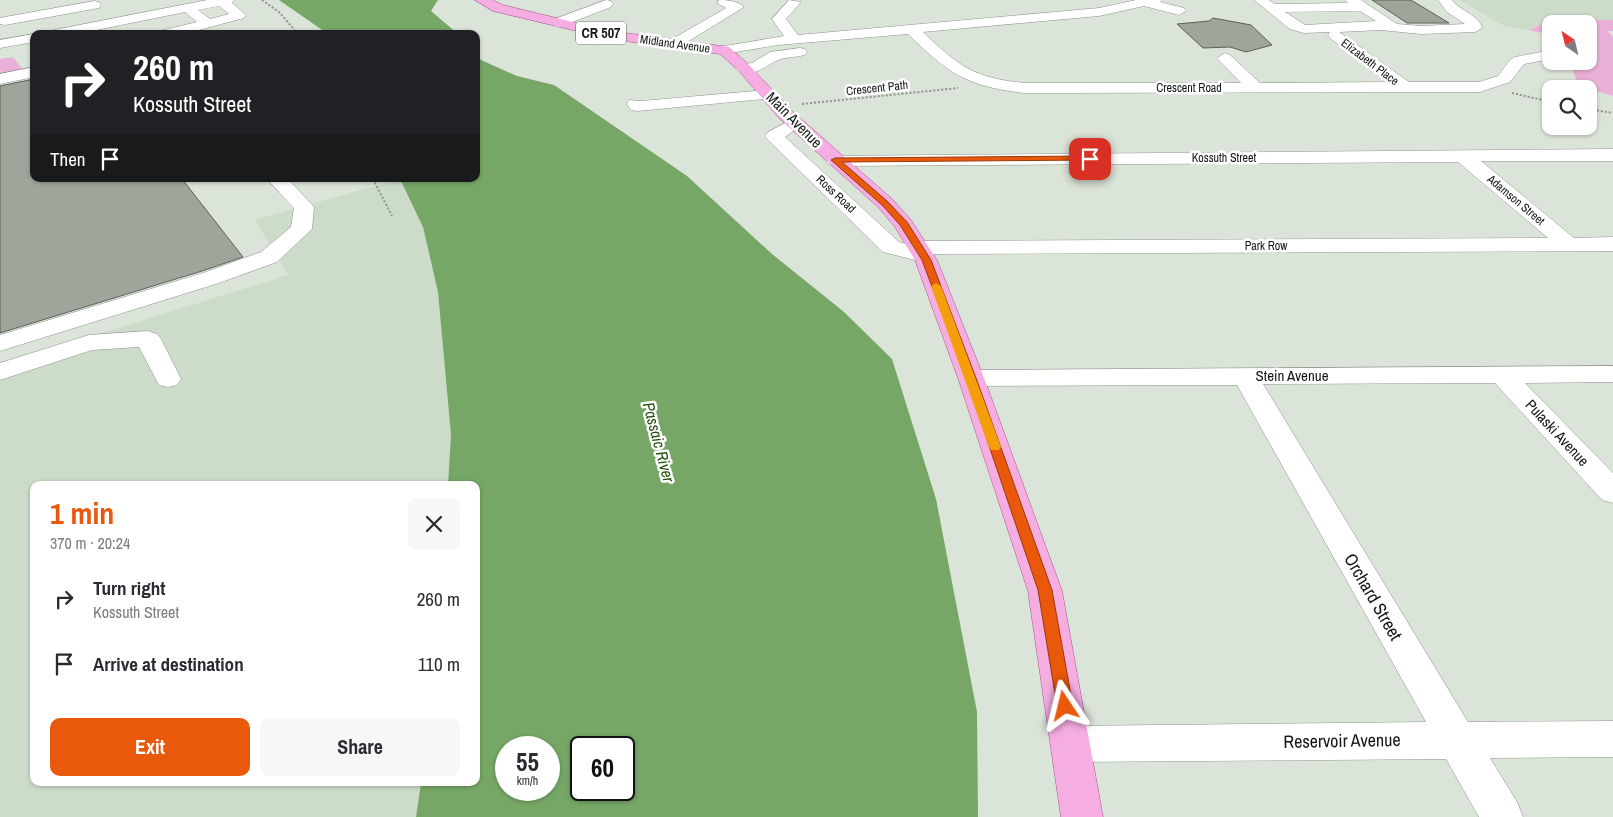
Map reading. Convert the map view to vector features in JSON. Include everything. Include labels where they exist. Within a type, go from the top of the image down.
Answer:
[{"type":"main road","name":"Midland Avenue","points":[[482,0],[498,8],[610,34],[724,50]]},
{"type":"main road","name":"Main Avenue","points":[[724,50],[744,68],[780,108],[884,203],[904,224],[922,251],[971,378],[1045,590],[1072,744],[1082,817]]},
{"type":"street","points":[[590,0],[610,2]]},
{"type":"street","points":[[1266,4],[1295,26],[1304,29],[1382,22],[1421,30],[1475,28],[1475,25],[1452,9],[1446,0]]},
{"type":"street","points":[[101,29],[224,1],[239,15],[182,30]]},
{"type":"street","points":[[724,50],[794,39],[1100,12],[1127,4],[1151,1],[1179,11]]},
{"type":"street","points":[[5,21],[92,2],[106,18],[101,29]]},
{"type":"street","points":[[557,23],[610,2]]},
{"type":"street","points":[[794,2],[779,19],[794,39]]},
{"type":"street","points":[[674,44],[737,7],[724,3]]},
{"type":"street","points":[[1266,4],[1357,3],[1382,22]]},
{"type":"street","points":[[188,8],[208,24]]},
{"type":"street","name":"Crescent Road","points":[[911,29],[954,70],[977,80],[1024,88],[1406,88],[1487,86]]},
{"type":"street","name":"Elizabeth Place","points":[[1335,35],[1406,88]]},
{"type":"street","points":[[744,68],[756,66],[775,55],[822,50],[814,37]]},
{"type":"street","points":[[0,44],[30,39]]},
{"type":"street","points":[[1487,86],[1504,79],[1515,63],[1520,60],[1542,56]]},
{"type":"street","points":[[1225,58],[1256,88]]},
{"type":"street","points":[[0,79],[30,73]]},
{"type":"street","points":[[1101,74],[1111,88]]},
{"type":"street","points":[[635,104],[637,106],[721,95],[780,108]]},
{"type":"street","name":"Ross Road","points":[[780,108],[774,136],[891,247],[922,251]]},
{"type":"street","name":"Kossuth Street","points":[[835,160],[1613,155]]},
{"type":"street","name":"Adamson Street","points":[[1463,156],[1568,244]]},
{"type":"street","points":[[0,343],[211,278],[269,256],[301,230],[304,208],[280,182]]},
{"type":"street","name":"Park Row","points":[[922,251],[1612,245]]},
{"type":"street","points":[[0,372],[89,343],[148,339],[168,379]]},
{"type":"street","name":"Stein Avenue","points":[[971,378],[1613,374]]},
{"type":"street","name":"Pulaski Avenue","points":[[1502,375],[1613,492]]},
{"type":"street","name":"Orchard Street","points":[[1245,376],[1502,817]]},
{"type":"street","name":"Reservoir Avenue","points":[[1072,744],[1613,739]]},
{"type":"path","points":[[262,0],[279,12],[295,30]]},
{"type":"path","name":"Crescent Path","points":[[780,108],[961,88],[977,80]]},
{"type":"path","points":[[1487,86],[1542,100]]},
{"type":"path","points":[[1597,111],[1613,113]]},
{"type":"path","points":[[375,182],[392,216]]},
{"type":"shaded area","points":[[1459,0],[1613,0],[1613,20],[1598,19],[1598,15],[1542,15],[1542,24],[1529,30],[1506,27]]},
{"type":"shaded area","points":[[1598,19],[1613,20],[1613,31],[1608,31],[1613,37],[1613,96],[1597,91],[1597,80],[1576,80],[1573,70],[1598,70]]},
{"type":"shaded area","points":[[1542,24],[1542,33],[1529,30]]},
{"type":"shaded area","points":[[13,57],[23,70],[0,75],[0,59]]},
{"type":"shaded area","points":[[389,182],[401,182],[423,227],[438,292],[451,435],[448,481],[30,481],[30,786],[421,786],[416,817],[0,817],[0,365],[288,275],[255,220]]},
{"type":"water","points":[[279,0],[438,0],[431,11],[453,30],[322,30]]},
{"type":"water","name":"Passaic River","points":[[480,58],[517,76],[554,85],[687,176],[772,254],[844,312],[892,359],[936,499],[977,712],[978,817],[416,817],[421,786],[480,786],[480,481],[448,481],[451,435],[438,292],[423,227],[401,182],[480,182]]},
{"type":"building","points":[[1372,0],[1411,0],[1449,23],[1407,23]]},
{"type":"building","points":[[1213,18],[1251,25],[1272,45],[1246,52],[1230,47],[1203,48],[1177,24],[1209,21]]},
{"type":"building","points":[[30,80],[30,182],[184,182],[243,257],[0,333],[0,86]]},
{"type":"slow traffic","points":[[936,286],[995,447]]},
{"type":"route","points":[[1065,706],[1045,590],[971,378],[926,260],[904,224],[884,203],[835,160],[1090,159]]}]
